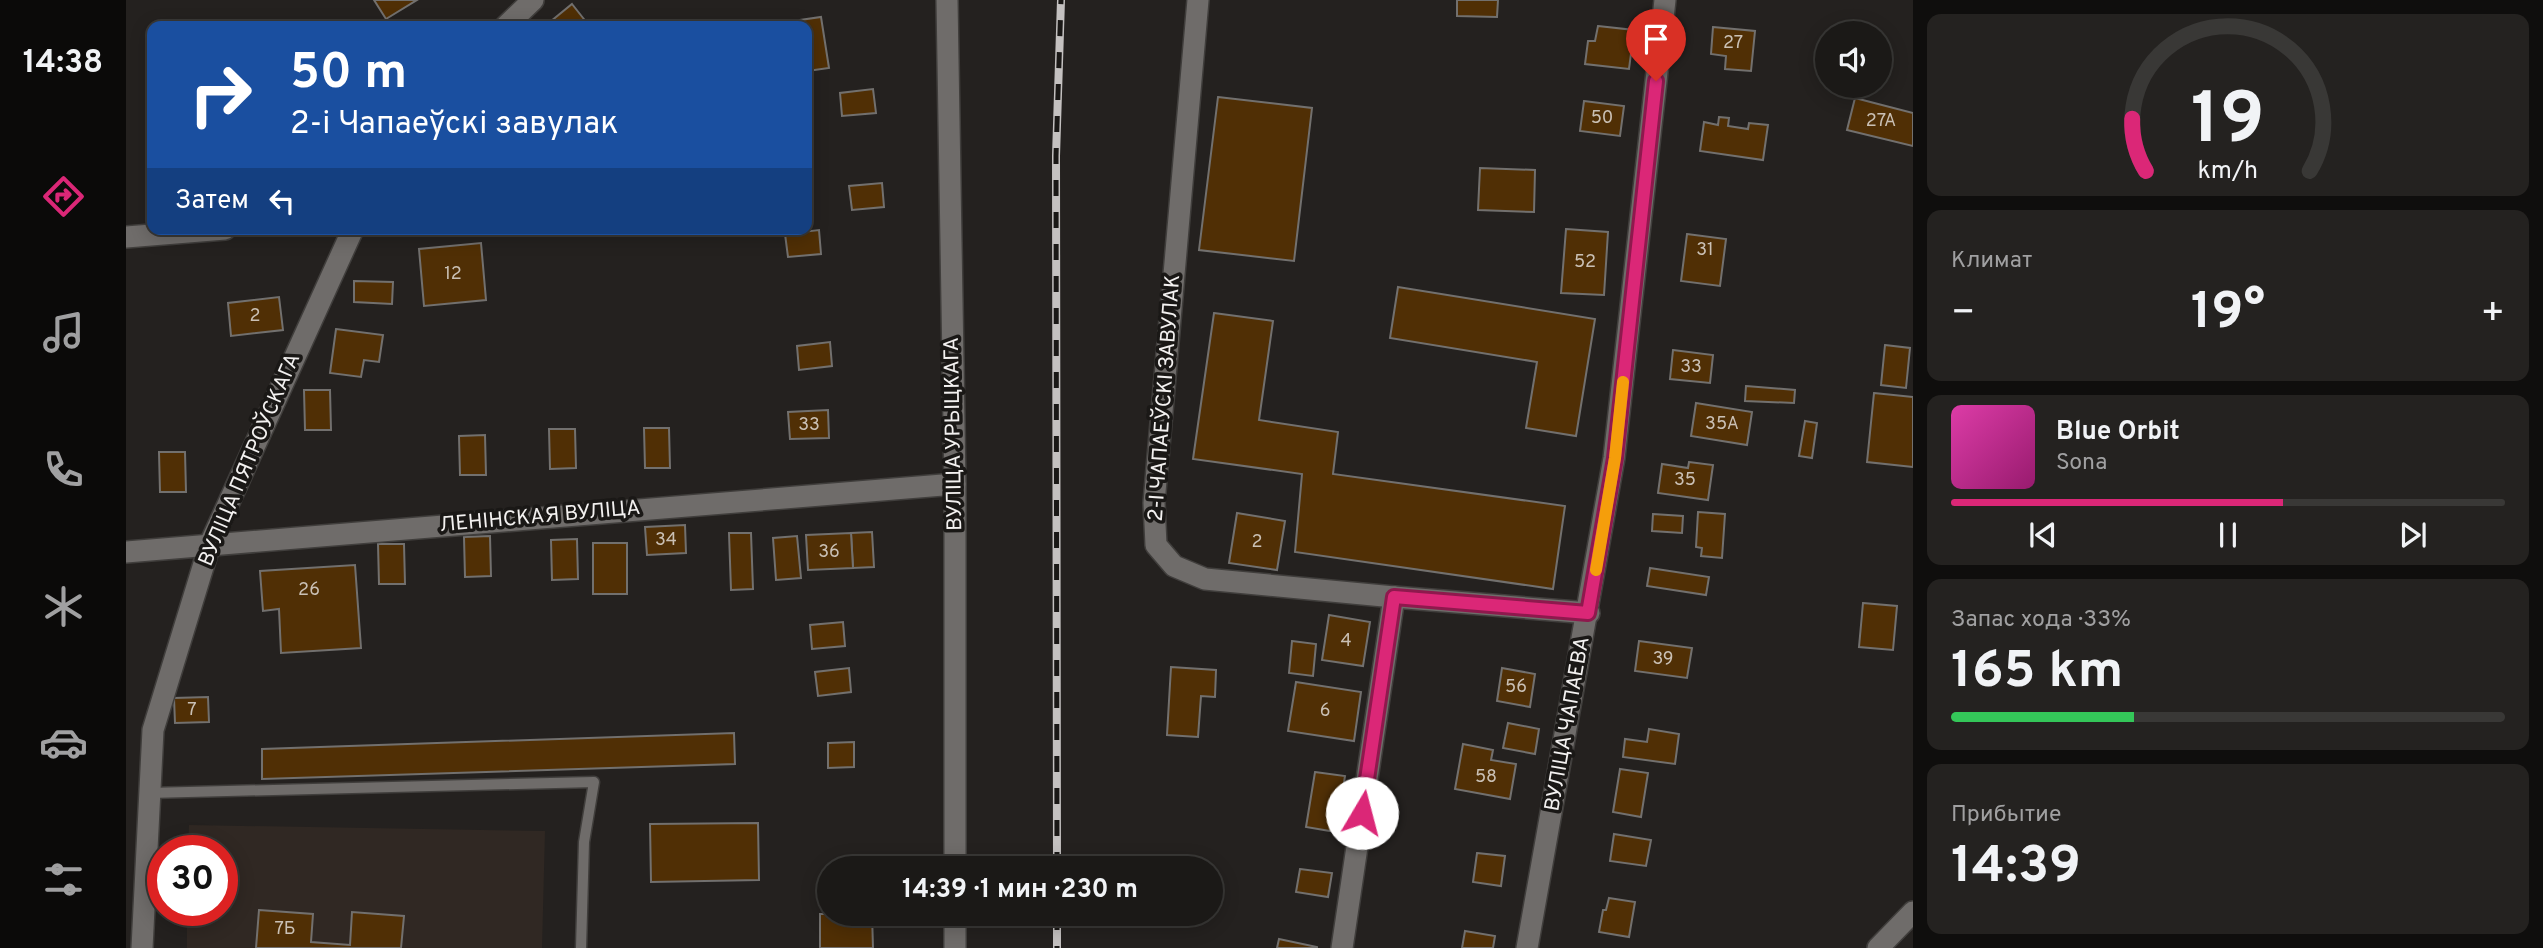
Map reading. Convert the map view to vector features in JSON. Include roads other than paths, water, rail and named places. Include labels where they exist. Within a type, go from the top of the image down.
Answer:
[{"type":"street","points":[[511,21],[533,0]]},
{"type":"street","name":"ВУЛІЦА УРЫЦКАГА","points":[[947,0],[955,484],[955,856]]},
{"type":"street","name":"2-І ЧАПАЕЎСКІ ЗАВУЛАК","points":[[1198,0],[1155,489],[1156,545],[1174,566],[1206,579],[1588,613]]},
{"type":"street","name":"ВУЛІЦА ЧАПАЕВА","points":[[1527,948],[1615,458],[1665,0]]},
{"type":"street","points":[[126,237],[151,235]]},
{"type":"street","name":"ВУЛІЦА ПЯТРОЎСКАГА","points":[[142,948],[153,730],[210,544],[349,235]]},
{"type":"street","name":"ЛЕНІНСКАЯ ВУЛІЦА","points":[[126,552],[955,484]]},
{"type":"street","points":[[1342,948],[1394,597]]},
{"type":"street","points":[[1878,948],[1913,912]]},
{"type":"street","points":[[955,926],[955,948]]},
{"type":"lane","points":[[149,793],[594,782],[584,842],[581,948]]},
{"type":"railway","points":[[1057,856],[1056,156],[1061,0]]},
{"type":"railway","points":[[1057,926],[1057,948]]}]
